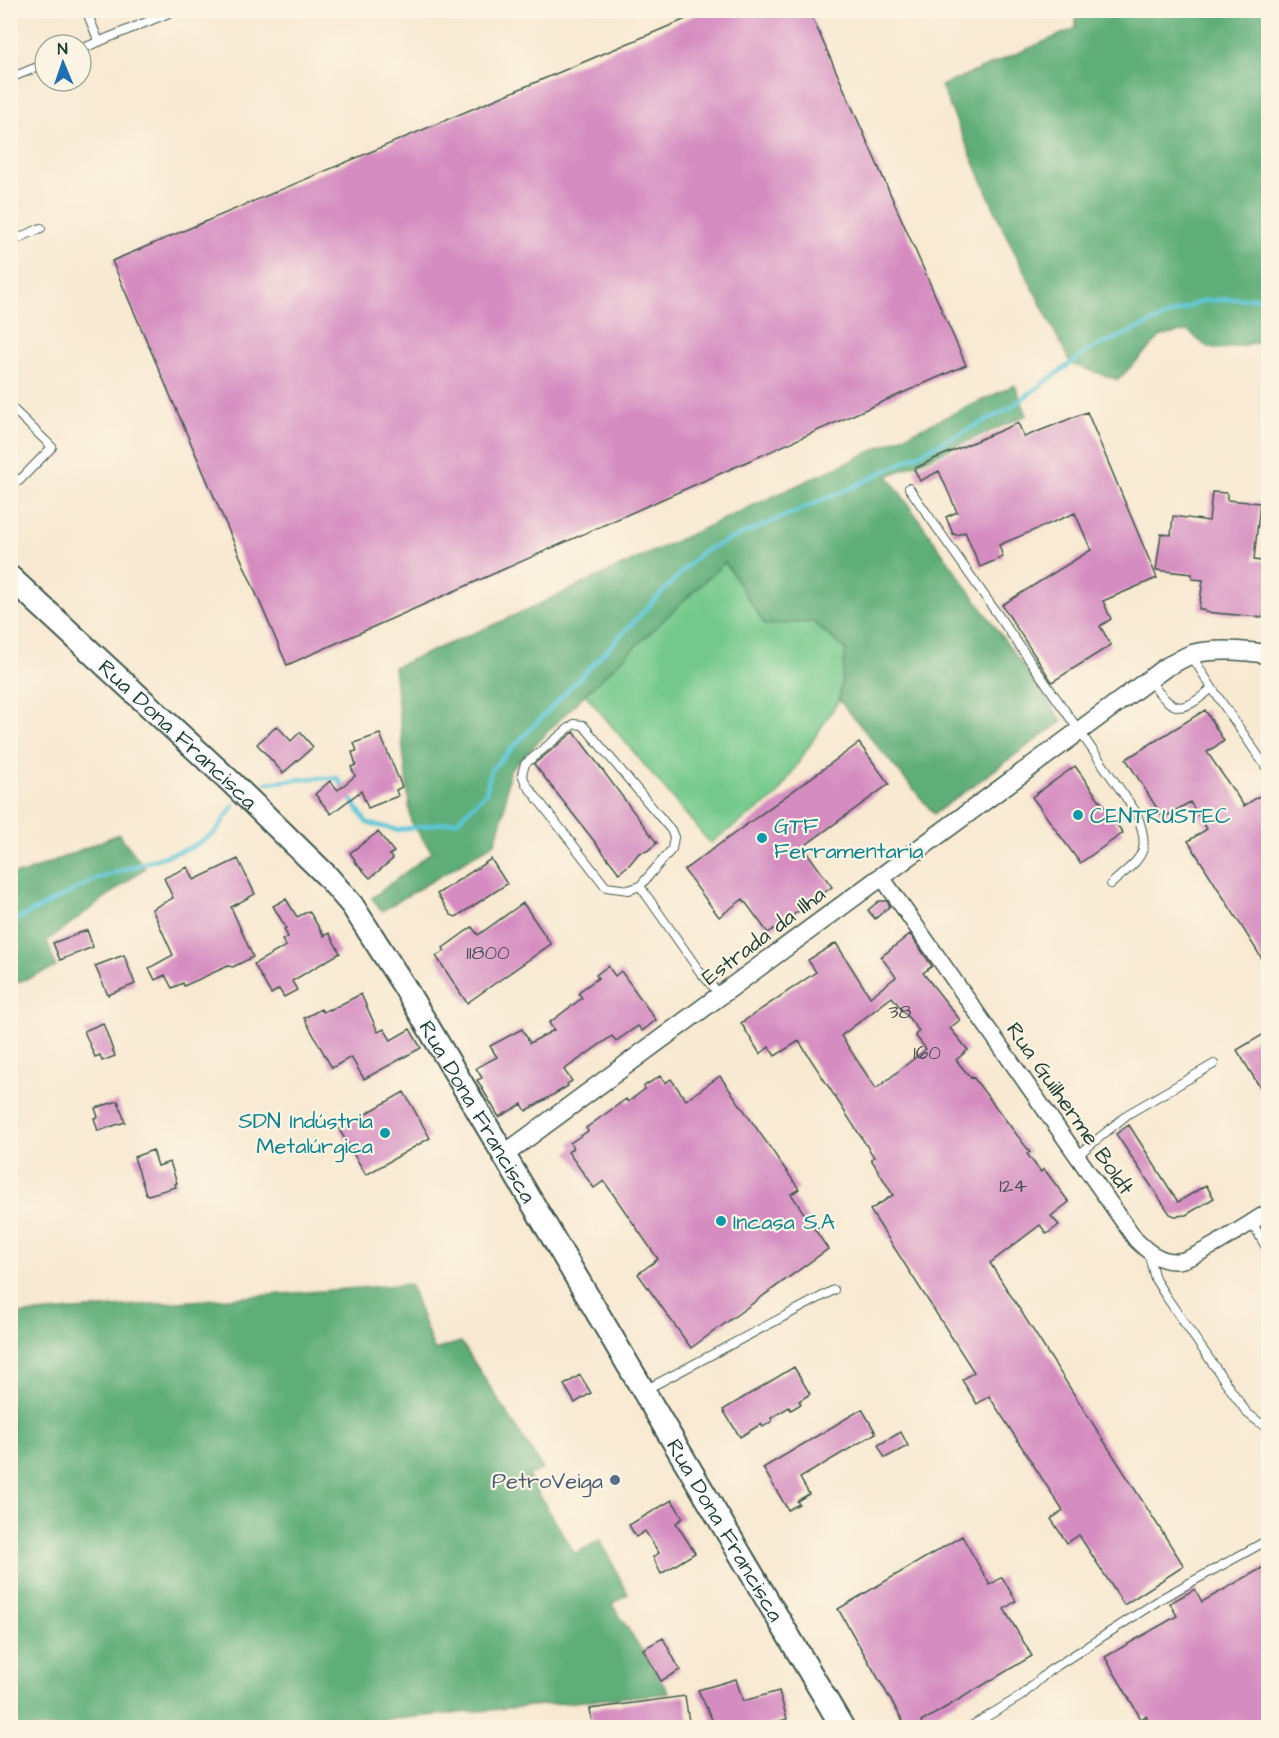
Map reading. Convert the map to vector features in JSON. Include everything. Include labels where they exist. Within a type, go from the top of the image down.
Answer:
[{"type":"main road","name":"Rua Dona Francisca","points":[[10,577],[269,819],[352,904],[393,966],[843,1728]]},
{"type":"street","name":"Estrada da Ilha","points":[[505,1154],[1148,679],[1191,655],[1235,650],[1269,654]]},
{"type":"street","name":"Rua Guilherme Boldt","points":[[881,876],[1136,1240],[1148,1251],[1162,1259],[1178,1262],[1193,1257],[1269,1212]]},
{"type":"lane","points":[[86,10],[99,42]]},
{"type":"lane","points":[[93,44],[176,10]]},
{"type":"lane","points":[[10,78],[33,69]]},
{"type":"lane","points":[[10,242],[41,228]]},
{"type":"lane","points":[[10,406],[52,447],[19,481],[10,473]]},
{"type":"lane","points":[[909,488],[1136,812],[1143,829],[1142,856],[1111,884]]},
{"type":"lane","points":[[1191,655],[1269,770]]},
{"type":"lane","points":[[1148,679],[1166,703],[1176,706],[1185,707],[1197,701],[1212,688]]},
{"type":"lane","points":[[574,724],[583,725],[671,830],[674,837],[672,849],[640,886],[629,890],[606,887],[525,784],[522,774],[525,764],[574,724]]},
{"type":"lane","points":[[640,886],[700,972],[721,996]]},
{"type":"lane","points":[[1077,1156],[1128,1114],[1214,1064]]},
{"type":"lane","points":[[1252,1222],[1269,1251]]},
{"type":"lane","points":[[1148,1251],[1155,1279],[1165,1295],[1247,1413],[1269,1429]]},
{"type":"lane","points":[[644,1390],[834,1290]]},
{"type":"lane","points":[[968,1728],[1021,1696],[1049,1671],[1164,1598],[1269,1540]]},
{"type":"green space","points":[[1076,11],[1268,11],[1268,344],[1254,343],[1218,349],[1211,348],[1202,344],[1188,331],[1161,336],[1118,380],[1071,364],[1003,229],[941,86],[1076,28]]},
{"type":"green space","points":[[1015,385],[1027,415],[888,476],[1062,721],[934,814],[839,700],[846,650],[813,622],[765,625],[725,562],[585,694],[509,771],[504,811],[495,843],[382,911],[372,898],[432,852],[411,822],[394,667],[500,622]]},
{"type":"green space","points":[[725,562],[765,625],[813,622],[846,650],[839,700],[776,797],[710,843],[585,694]]},
{"type":"green space","points":[[119,834],[145,868],[47,941],[56,967],[11,985],[11,874],[25,873]]},
{"type":"green space","points":[[410,1284],[434,1350],[461,1342],[543,1469],[528,1476],[575,1554],[600,1540],[628,1594],[612,1604],[669,1693],[309,1727],[179,1727],[173,1720],[143,1720],[129,1727],[11,1728],[11,1315]]},
{"type":"building","points":[[707,10],[809,10],[966,365],[287,665],[112,261]]},
{"type":"building","points":[[1087,412],[1157,578],[1103,601],[1111,619],[1100,626],[1111,645],[1052,682],[1002,605],[1091,550],[1075,513],[999,545],[1003,557],[980,567],[965,532],[953,534],[946,517],[957,512],[939,471],[920,481],[914,469],[1018,423],[1024,437]]},
{"type":"building","points":[[1212,492],[1227,493],[1227,500],[1260,503],[1254,560],[1269,562],[1269,618],[1205,612],[1199,609],[1203,580],[1192,579],[1192,574],[1156,570],[1161,534],[1171,535],[1173,516],[1209,521]]},
{"type":"building","points":[[1205,710],[1224,741],[1207,752],[1244,806],[1269,790],[1269,970],[1188,841],[1207,829],[1190,802],[1163,818],[1126,759]]},
{"type":"building","points":[[277,726],[291,741],[300,732],[313,747],[283,773],[257,744]]},
{"type":"building","points":[[574,732],[657,843],[647,851],[639,853],[619,873],[534,764]]},
{"type":"building","points":[[380,734],[402,787],[396,790],[398,796],[368,808],[361,791],[331,814],[315,794],[330,781],[338,790],[355,776],[351,767],[356,765],[352,752],[357,751],[354,743]]},
{"type":"building","name":"GTF Ferramentaria","points":[[859,743],[889,784],[803,847],[832,887],[768,933],[743,899],[719,917],[684,870]]},
{"type":"building","name":"CENTRUSTEC","points":[[1075,766],[1123,833],[1080,863],[1032,797]]},
{"type":"building","points":[[378,832],[394,852],[389,855],[393,859],[370,878],[354,861],[350,853]]},
{"type":"building","points":[[238,859],[255,894],[231,907],[253,957],[184,986],[183,983],[172,988],[165,975],[155,980],[149,968],[173,955],[152,909],[173,898],[164,878],[188,867],[194,880]]},
{"type":"building","points":[[491,859],[507,884],[456,917],[451,915],[437,894]]},
{"type":"building","points":[[286,899],[297,917],[309,911],[324,936],[329,933],[340,953],[292,981],[297,990],[284,997],[279,989],[271,994],[254,964],[286,946],[282,940],[288,937],[284,929],[286,928],[273,906]]},
{"type":"building","points":[[879,901],[887,901],[890,906],[875,919],[868,910]]},
{"type":"building","points":[[523,903],[551,944],[467,1003],[436,956],[445,951],[443,948],[472,927],[478,935]]},
{"type":"building","points":[[87,930],[93,947],[60,960],[53,943]]},
{"type":"building","points":[[910,934],[932,966],[923,973],[960,1020],[950,1028],[968,1050],[956,1060],[971,1078],[973,1077],[1030,1152],[1027,1154],[1041,1172],[1044,1169],[1069,1202],[1051,1216],[1059,1225],[1047,1234],[1040,1225],[990,1263],[1184,1566],[1124,1605],[1079,1535],[1067,1543],[1051,1519],[1063,1511],[989,1396],[977,1404],[962,1380],[974,1372],[870,1210],[893,1195],[871,1159],[874,1157],[799,1041],[775,1056],[769,1047],[760,1054],[741,1023],[816,972],[808,960],[836,943],[870,997],[896,977],[881,957]],"holes":[[[892,997],[919,1031],[915,1035],[926,1049],[876,1089],[841,1036]]]},
{"type":"building","points":[[124,955],[135,984],[108,995],[95,966]]},
{"type":"building","points":[[608,966],[615,976],[621,971],[656,1020],[642,1031],[638,1026],[616,1041],[612,1036],[564,1070],[572,1081],[567,1084],[568,1086],[526,1111],[522,1104],[499,1117],[477,1080],[482,1078],[476,1068],[497,1057],[490,1046],[522,1029],[530,1043],[554,1030],[549,1023],[582,998],[580,991],[598,978],[596,975]]},
{"type":"building","points":[[361,994],[378,1032],[384,1029],[391,1040],[410,1029],[421,1048],[364,1079],[351,1057],[332,1068],[304,1018],[321,1009],[323,1012],[330,1010]]},
{"type":"building","points":[[103,1023],[115,1056],[102,1061],[100,1055],[95,1057],[84,1031]]},
{"type":"building","points":[[1269,1031],[1269,1102],[1237,1050]]},
{"type":"building","name":"Incasa S.A","points":[[660,1076],[665,1083],[671,1079],[686,1100],[720,1076],[799,1189],[791,1194],[828,1249],[691,1348],[638,1274],[658,1259],[604,1181],[594,1188],[568,1152],[573,1148],[570,1143],[588,1131],[586,1128],[626,1099],[628,1102],[645,1089],[644,1086]]},
{"type":"building","name":"SDN Indústria Metalúrgica","points":[[404,1092],[430,1138],[366,1175],[339,1129]]},
{"type":"building","points":[[118,1101],[125,1122],[98,1131],[94,1118],[98,1117],[95,1108]]},
{"type":"building","points":[[1129,1125],[1178,1202],[1206,1185],[1214,1198],[1186,1215],[1170,1214],[1116,1134]]},
{"type":"building","points":[[153,1150],[158,1166],[170,1162],[177,1183],[176,1187],[148,1195],[134,1157]]},
{"type":"building","points":[[794,1367],[810,1394],[799,1401],[801,1404],[791,1410],[789,1407],[771,1418],[772,1421],[763,1427],[761,1424],[740,1437],[723,1410]]},
{"type":"building","points":[[580,1375],[591,1393],[575,1403],[564,1385]]},
{"type":"building","points":[[862,1409],[876,1433],[800,1478],[809,1494],[797,1501],[799,1504],[788,1510],[763,1468]]},
{"type":"building","points":[[901,1432],[908,1446],[885,1458],[878,1445]]},
{"type":"building","points":[[672,1500],[683,1518],[676,1523],[695,1553],[661,1574],[653,1557],[659,1553],[645,1531],[636,1537],[629,1525]]},
{"type":"building","points":[[962,1536],[990,1585],[1002,1577],[1016,1601],[1004,1609],[1032,1656],[921,1722],[925,1728],[907,1728],[838,1609]]},
{"type":"building","points":[[1269,1564],[1269,1723],[1261,1728],[1152,1728],[1146,1716],[1141,1719],[1105,1657],[1177,1616],[1170,1603],[1195,1589],[1202,1602]]},
{"type":"building","points":[[663,1638],[680,1670],[661,1681],[643,1649]]},
{"type":"building","points":[[736,1679],[743,1701],[779,1691],[787,1719],[755,1728],[716,1728],[698,1690]]},
{"type":"building","points":[[685,1696],[690,1728],[593,1728],[590,1709]]},
{"type":"waterway","points":[[266,783],[337,778],[367,823],[398,830],[457,821],[486,793],[491,770],[701,552],[853,487],[1007,410],[1089,350],[1202,301],[1268,297]]},
{"type":"waterway","points":[[10,923],[96,879],[190,848],[215,833],[234,805]]},
{"type":"place","name":"CENTRUSTEC","points":[[1078,815]]},
{"type":"place","name":"GTF Ferramentaria","points":[[762,838]]},
{"type":"place","name":"SDN Indústria Metalúrgica","points":[[385,1133]]},
{"type":"place","name":"Incasa S.A","points":[[721,1221]]},
{"type":"place","name":"PetroVeiga","points":[[615,1480]]}]
